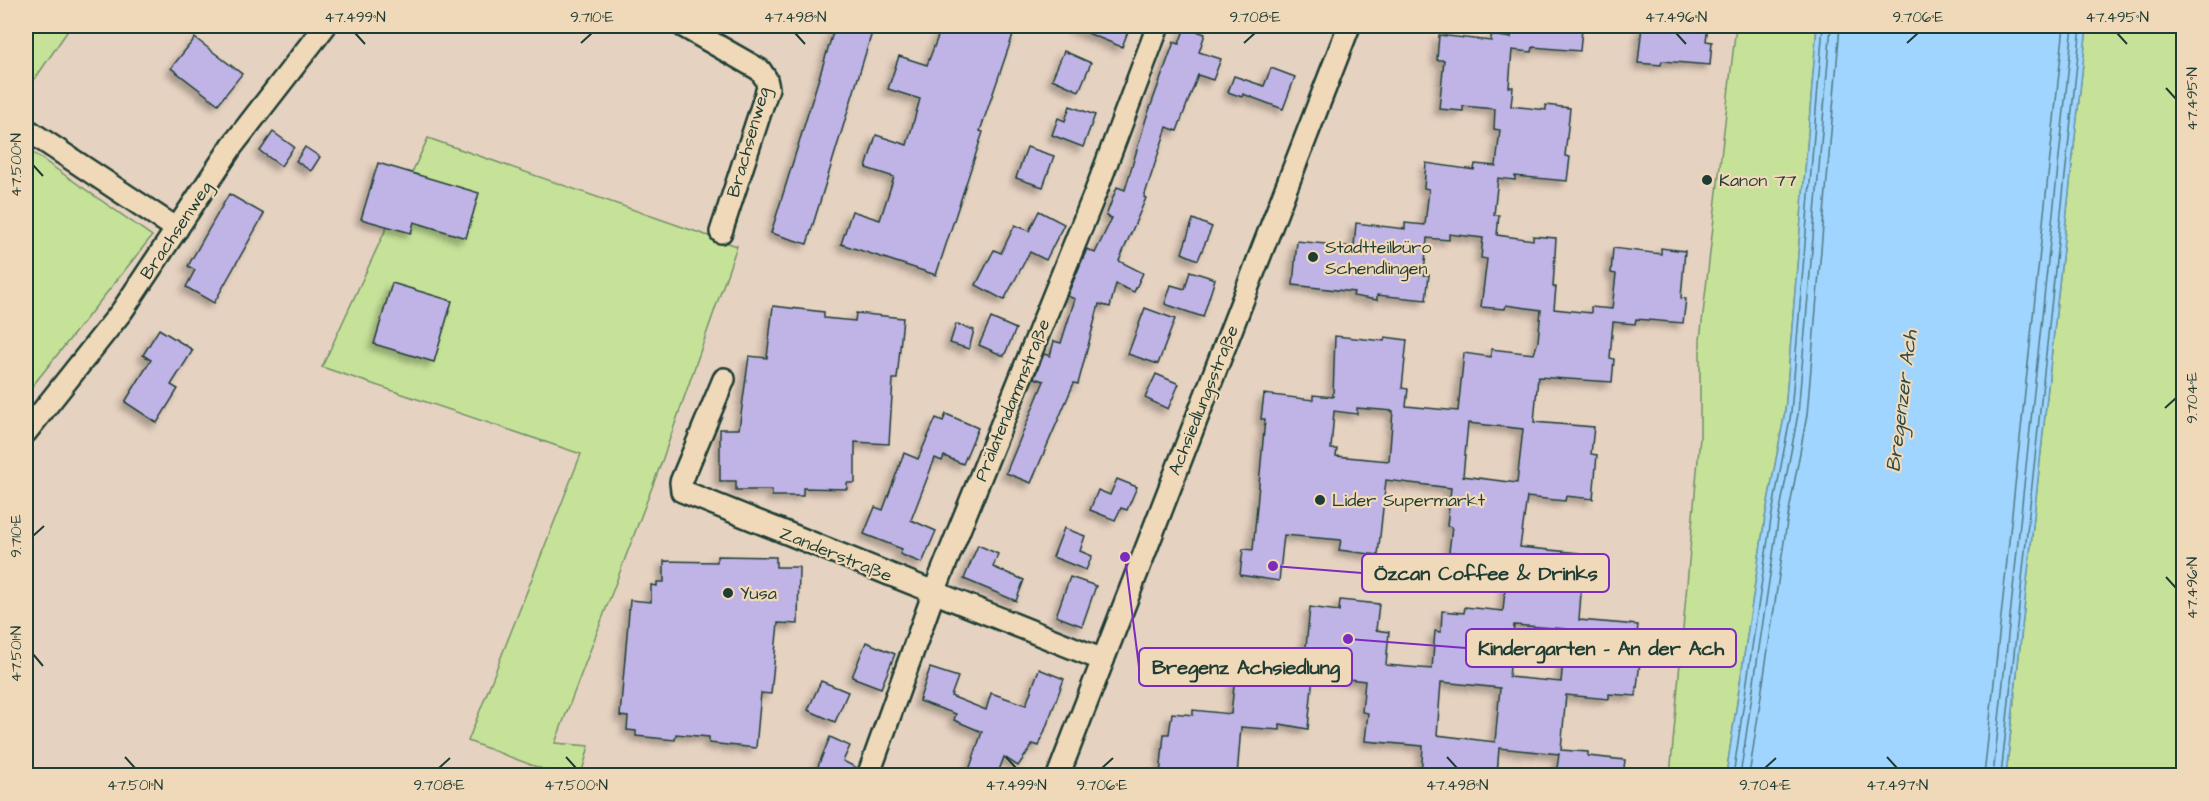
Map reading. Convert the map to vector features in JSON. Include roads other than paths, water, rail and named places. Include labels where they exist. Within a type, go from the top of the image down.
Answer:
[{"type":"street","name":"Brachsenweg","points":[[26,432],[122,311],[232,146],[325,26]]},
{"type":"street","name":"Brachsenweg","points":[[683,26],[760,70],[766,79],[768,88],[721,232]]},
{"type":"street","name":"Prälatendammstraße","points":[[868,776],[934,592],[1096,191],[1158,26]]},
{"type":"street","name":"Achsiedlungsstraße","points":[[1058,776],[1349,26]]},
{"type":"street","points":[[26,129],[177,230]]},
{"type":"street","name":"Zanderstraße","points":[[724,379],[681,482],[682,491],[1103,660]]},
{"type":"water","name":"Bregenzer Ach","points":[[1817,26],[2087,26],[2006,775],[1726,775],[1765,518],[1785,412]]},
{"type":"place","name":"Kanon 77","points":[[1707,180]]},
{"type":"place","name":"Stadtteilbüro Schendlingen","points":[[1313,257]]},
{"type":"place","name":"Lider Supermarkt","points":[[1320,500]]},
{"type":"place","name":"Bregenz Achsiedlung","points":[[1125,557]]},
{"type":"place","name":"Özcan Coffee & Drinks","points":[[1273,566]]},
{"type":"place","name":"Yusa","points":[[728,593]]},
{"type":"place","name":"Kindergarten - An der Ach","points":[[1348,639]]}]
